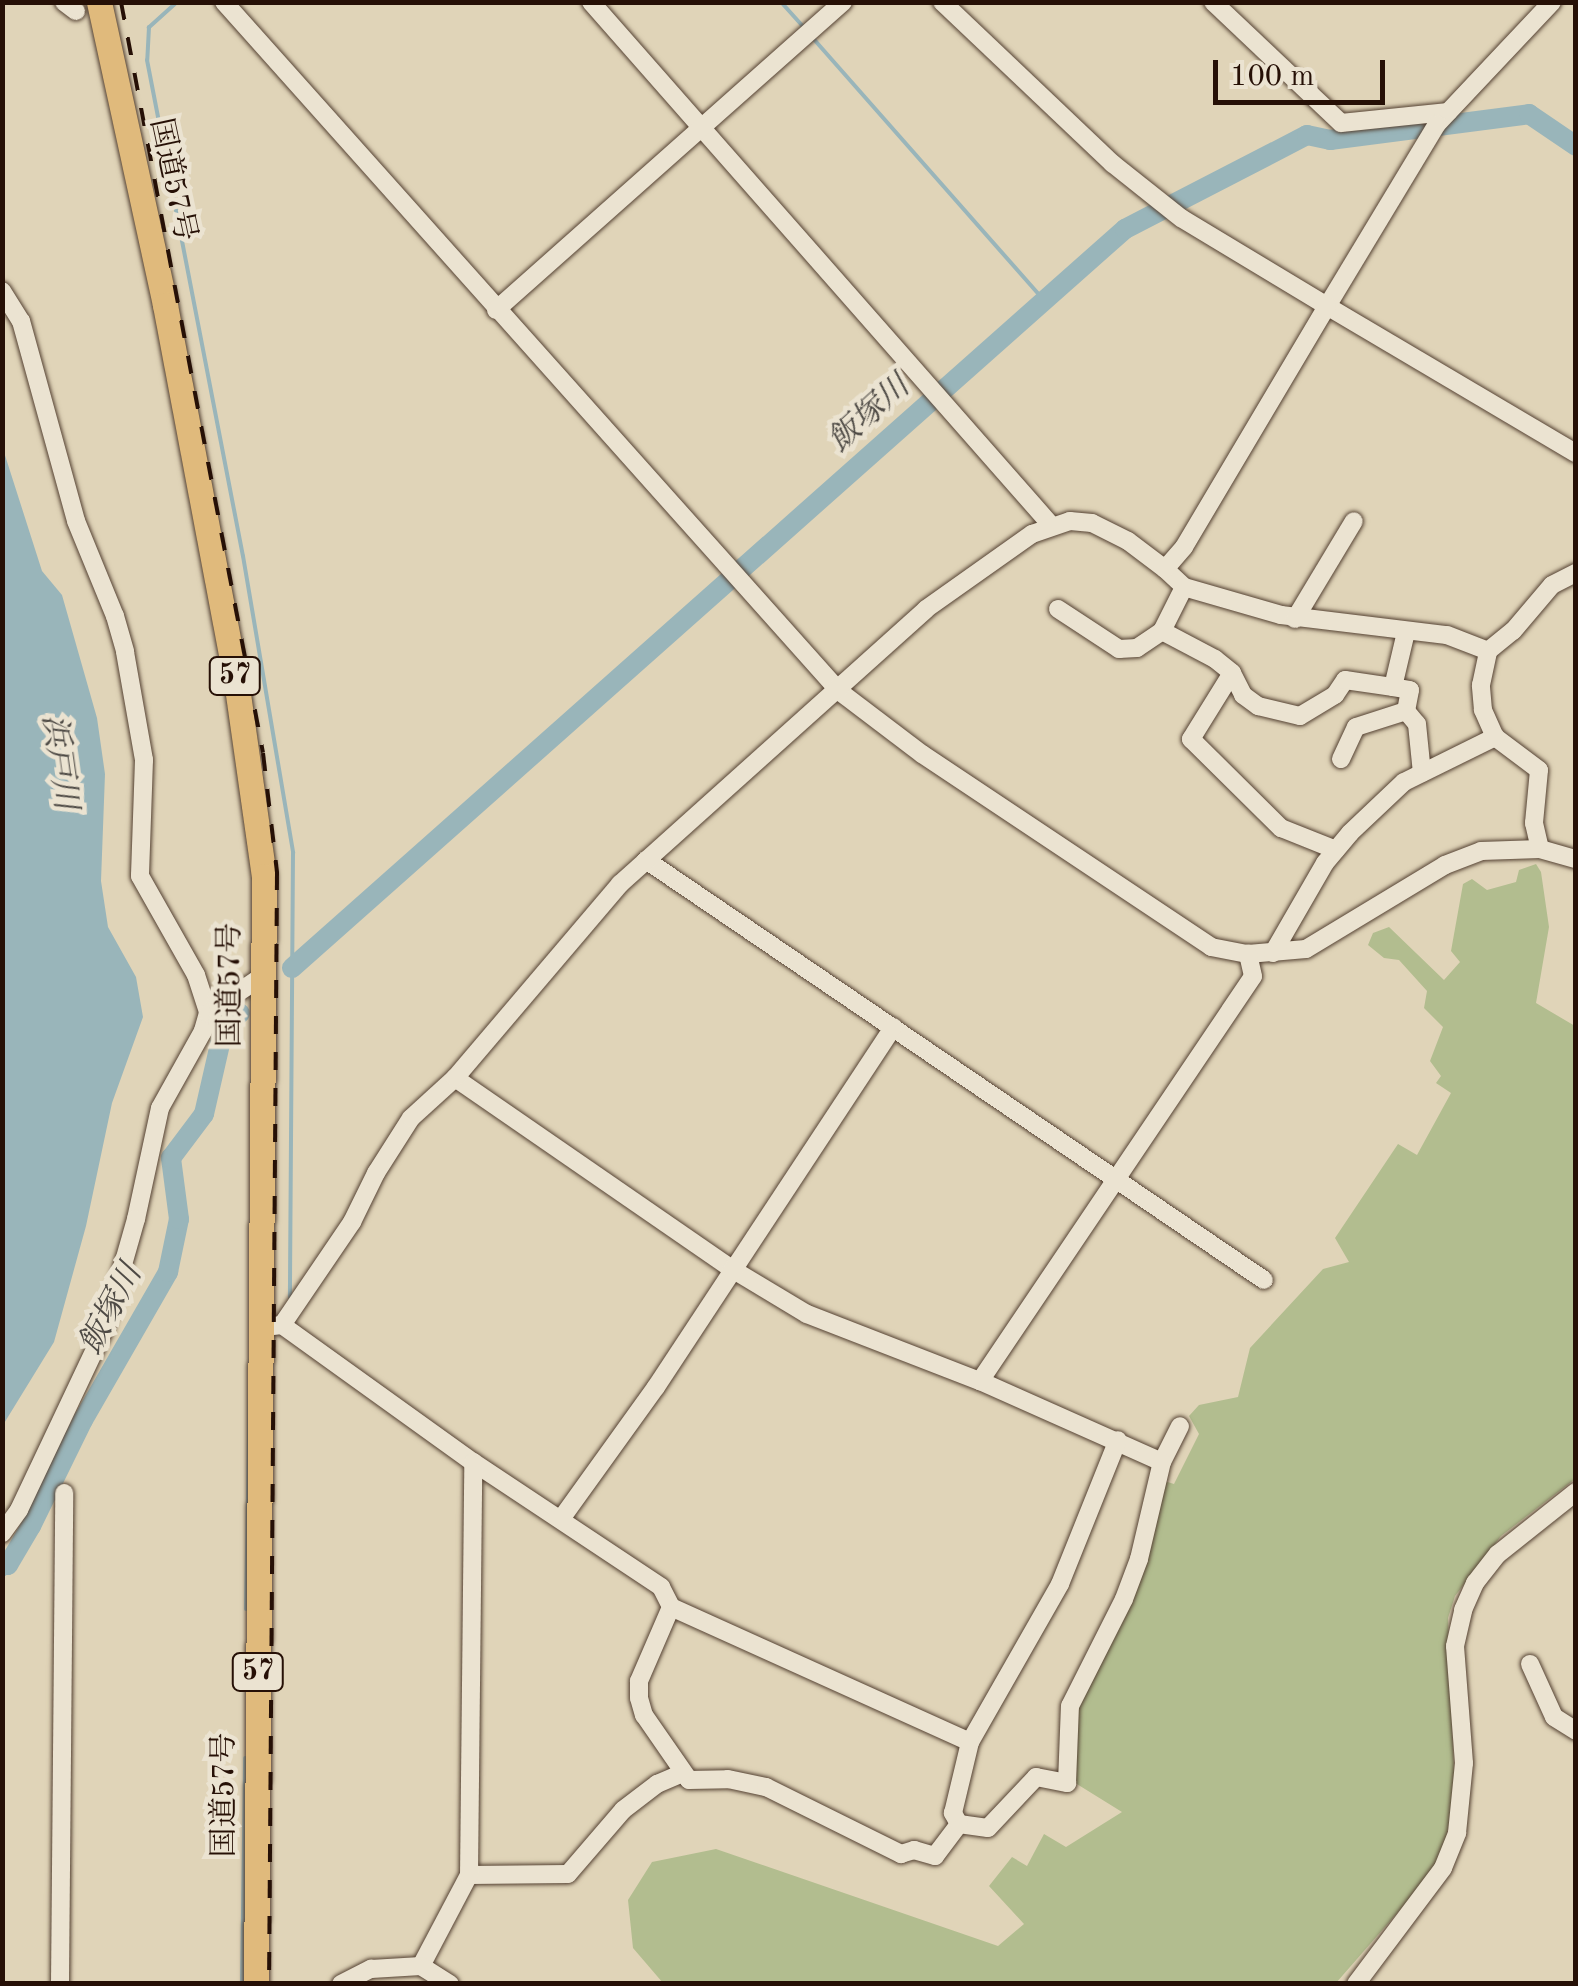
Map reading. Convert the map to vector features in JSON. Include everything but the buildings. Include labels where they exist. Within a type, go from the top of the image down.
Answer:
[{"type":"highway","name":"国道57号","points":[[80,5],[165,306],[250,761],[264,876],[271,1326],[256,1984]]},
{"type":"street","points":[[224,2],[733,576],[839,690],[922,754],[1211,947],[1248,954],[1274,953],[1324,941],[1445,865],[1481,851],[1540,849],[1576,859]]},
{"type":"street","points":[[591,2],[1050,525]]},
{"type":"street","points":[[496,310],[843,2]]},
{"type":"street","points":[[942,2],[1113,164],[1182,218],[1576,453]]},
{"type":"street","points":[[1212,2],[1340,122],[1448,112]]},
{"type":"street","points":[[1165,569],[1184,548],[1327,306],[1448,112],[1552,2]]},
{"type":"street","points":[[2,292],[21,321],[76,521],[125,652],[144,760],[140,876],[196,975],[208,1013],[203,1031],[160,1108],[106,1328],[19,1510],[2,1532]]},
{"type":"street","points":[[1294,618],[1354,521]]},
{"type":"street","points":[[970,1742],[671,1607],[662,1588],[271,1326],[352,1222],[386,1154],[411,1118],[454,1078],[586,918],[926,610],[1050,525],[1092,523],[1128,540],[1184,586],[1294,618],[1448,635],[1488,650]]},
{"type":"street","points":[[1540,849],[1534,824],[1539,770],[1496,737],[1483,710],[1482,684],[1488,650],[1513,631],[1552,585],[1576,573]]},
{"type":"street","points":[[1058,609],[1119,649],[1137,648],[1162,631],[1184,586]]},
{"type":"street","points":[[1162,631],[1215,659],[1232,673],[1243,695],[1258,706],[1300,716],[1334,695],[1345,680],[1410,690],[1406,711],[1421,737],[1422,773]]},
{"type":"street","points":[[1393,687],[1406,632]]},
{"type":"street","points":[[1232,673],[1191,739],[1281,828],[1336,850]]},
{"type":"street","points":[[1340,759],[1356,726],[1406,711]]},
{"type":"street","points":[[1274,953],[1336,850],[1404,782],[1496,737]]},
{"type":"street","points":[[646,860],[1264,1280]]},
{"type":"street","points":[[980,1381],[1252,976],[1248,954]]},
{"type":"street","points":[[208,1013],[264,975]]},
{"type":"street","points":[[561,1519],[656,1388],[894,1027]]},
{"type":"street","points":[[454,1078],[732,1270],[806,1314],[980,1381],[1162,1462]]},
{"type":"street","points":[[959,1824],[988,1828],[1036,1777],[1067,1783],[1070,1706],[1124,1599],[1139,1558],[1162,1462],[1180,1426]]},
{"type":"street","points":[[959,1824],[953,1813],[970,1742],[1060,1584],[1118,1440]]},
{"type":"street","points":[[421,1966],[470,1875],[473,1462]]},
{"type":"street","points":[[1356,1984],[1443,1868],[1457,1833],[1464,1763],[1455,1646],[1462,1610],[1475,1583],[1498,1554],[1576,1492]]},
{"type":"street","points":[[60,1984],[64,1493]]},
{"type":"street","points":[[671,1607],[640,1681],[639,1698],[644,1715],[689,1780],[728,1779],[766,1787],[901,1854],[914,1850],[935,1856],[959,1824]]},
{"type":"street","points":[[1530,1664],[1554,1717],[1576,1732]]},
{"type":"street","points":[[470,1875],[568,1874],[623,1810],[657,1784],[683,1774]]},
{"type":"street","points":[[341,1984],[370,1969],[421,1966],[450,1984]]},
{"type":"green space","points":[[1536,864],[1541,872],[1549,927],[1536,1003],[1575,1026],[1575,1479],[1501,1536],[1455,1596],[1448,1618],[1455,1797],[1440,1864],[1336,1983],[663,1983],[633,1948],[628,1900],[652,1862],[716,1849],[998,1946],[1024,1924],[989,1886],[1012,1857],[1027,1866],[1044,1834],[1066,1847],[1122,1812],[1072,1781],[1073,1706],[1161,1480],[1174,1484],[1199,1434],[1189,1416],[1199,1405],[1238,1397],[1250,1348],[1323,1269],[1349,1262],[1335,1238],[1398,1144],[1417,1155],[1451,1093],[1436,1083],[1441,1076],[1430,1061],[1443,1027],[1424,1008],[1427,991],[1399,960],[1384,958],[1368,945],[1373,933],[1389,927],[1444,980],[1460,962],[1451,951],[1463,884],[1472,879],[1487,890],[1516,882],[1519,870]]},
{"type":"water","name":"浜戸川","points":[[3,449],[42,571],[62,595],[97,718],[105,774],[101,881],[108,927],[136,977],[143,1017],[112,1103],[86,1226],[54,1342],[3,1425]]},
{"type":"waterway","points":[[177,2],[149,27],[147,60],[243,556],[293,853],[290,1297]]},
{"type":"waterway","points":[[781,2],[805,29]]},
{"type":"waterway","points":[[811,36],[1043,299]]},
{"type":"waterway","name":"飯塚川","points":[[292,968],[1125,229],[1307,135],[1330,140],[1529,114],[1576,146]]},
{"type":"waterway","name":"飯塚川","points":[[2,1561],[8,1565],[31,1526],[83,1420],[168,1272],[179,1219],[171,1158],[204,1114],[224,1027],[240,1013]]},
{"type":"waterway","points":[[246,1609],[250,1379]]},
{"type":"waterway","points":[[2,1571],[8,1565]]},
{"type":"waterway","points":[[242,1984],[245,1758]]},
{"type":"railway","points":[[121,2],[263,753],[277,872],[269,1984]]}]
